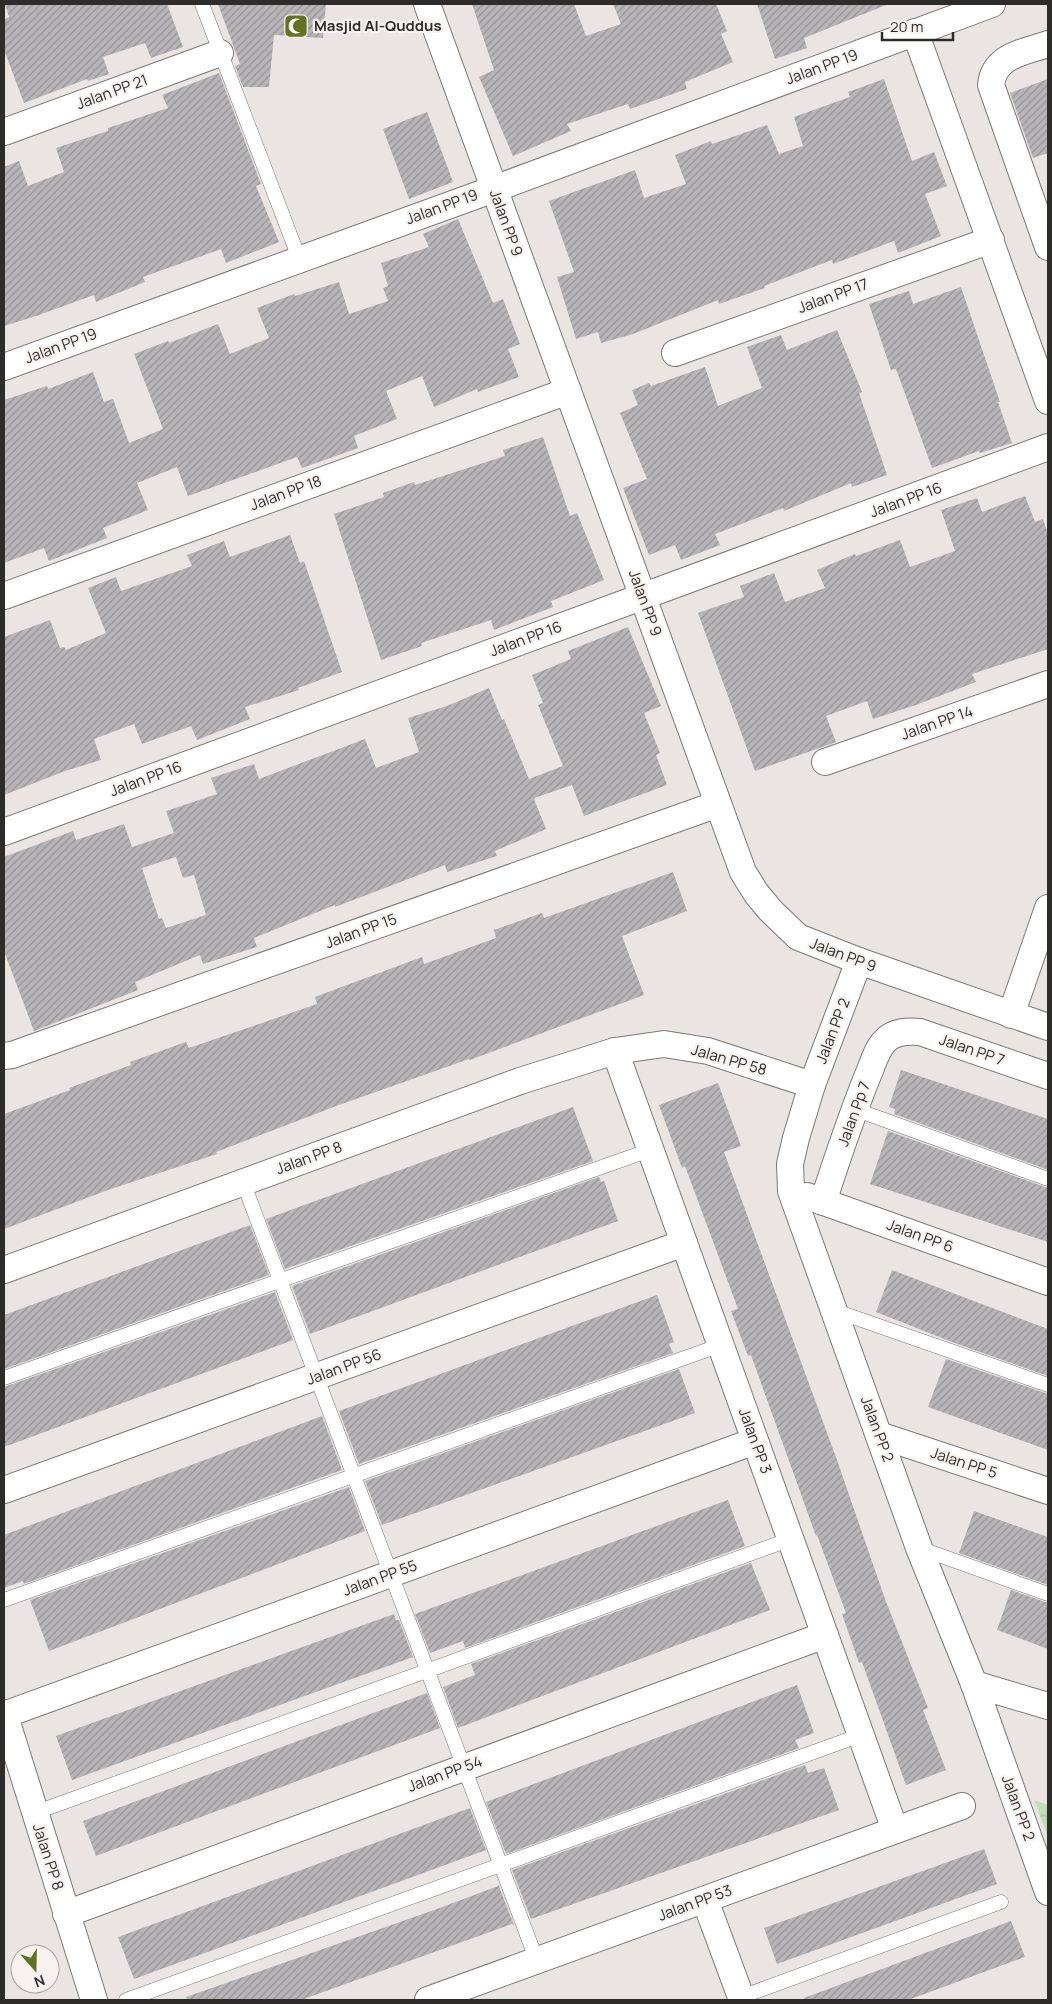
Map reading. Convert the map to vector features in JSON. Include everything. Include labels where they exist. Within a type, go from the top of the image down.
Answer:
[{"type":"street","name":"Jalan PP 9","points":[[427,4],[743,872],[756,893],[770,910],[798,938],[1048,1027]]},
{"type":"street","name":"Jalan PP 19","points":[[4,367],[299,258],[494,189],[992,4]]},
{"type":"street","points":[[915,32],[1048,401]]},
{"type":"street","points":[[1048,44],[1006,59],[994,70],[991,85],[1038,188],[1048,247]]},
{"type":"street","name":"Jalan PP 21","points":[[4,132],[220,53]]},
{"type":"street","name":"Jalan PP 17","points":[[675,353],[991,240]]},
{"type":"street","name":"Jalan PP 18","points":[[4,596],[568,391]]},
{"type":"street","name":"Jalan PP 16","points":[[4,832],[1048,447]]},
{"type":"street","name":"Jalan PP 14","points":[[825,762],[1048,684]]},
{"type":"street","name":"Jalan PP 15","points":[[4,1056],[21,1052],[718,804]]},
{"type":"street","points":[[1011,1015],[1048,908]]},
{"type":"street","name":"Jalan PP 2","points":[[859,961],[812,1085],[796,1138],[790,1164],[791,1191],[920,1548],[974,1684],[1048,1892]]},
{"type":"street","name":"Jalan PP 7","points":[[895,1034],[909,1031],[920,1032],[1048,1076]]},
{"type":"street","name":"Jalan Pp 7","points":[[823,1202],[854,1109],[878,1050],[885,1040],[895,1034]]},
{"type":"street","name":"Jalan PP 58","points":[[615,1052],[664,1044],[708,1051],[812,1085]]},
{"type":"street","name":"Jalan PP 3","points":[[615,1052],[895,1830]]},
{"type":"street","name":"Jalan PP 8","points":[[4,1270],[520,1081],[615,1052]]},
{"type":"street","name":"Jalan PP 6","points":[[791,1191],[1048,1282]]},
{"type":"street","name":"Jalan PP 56","points":[[4,1490],[684,1243]]},
{"type":"street","name":"Jalan PP 5","points":[[879,1435],[1048,1491]]},
{"type":"street","name":"Jalan PP 55","points":[[4,1714],[755,1441]]},
{"type":"street","name":"Jalan PP 54","points":[[66,1914],[825,1635]]},
{"type":"street","points":[[974,1684],[1048,1706]]},
{"type":"street","name":"Jalan PP 8","points":[[4,1714],[94,2000]]},
{"type":"street","name":"Jalan PP 53","points":[[428,2000],[962,1806]]},
{"type":"street","points":[[705,1900],[741,1999]]},
{"type":"lane","points":[[202,4],[299,258]]},
{"type":"lane","points":[[854,1109],[1048,1179]]},
{"type":"lane","points":[[4,1378],[650,1150]]},
{"type":"lane","points":[[243,1182],[537,1961]]},
{"type":"lane","points":[[833,1310],[1048,1385]]},
{"type":"lane","points":[[4,1600],[721,1345]]},
{"type":"lane","points":[[34,1813],[790,1539]]},
{"type":"lane","points":[[920,1548],[1048,1594]]},
{"type":"lane","points":[[126,2000],[860,1735]]},
{"type":"lane","points":[[741,1999],[1001,1902]]},
{"type":"green space","points":[[1034,1800],[1048,1805],[1048,1837]]},
{"type":"building","points":[[5,4],[167,4],[183,47],[151,58],[145,43],[103,57],[109,74],[88,81],[87,79],[24,103],[4,50],[4,19],[9,17]]},
{"type":"building","points":[[218,4],[326,4],[323,38],[274,35],[269,87],[243,87],[235,66],[240,64]]},
{"type":"building","points":[[472,4],[574,4],[586,36],[621,24],[613,4],[716,4],[727,31],[721,34],[733,62],[685,82],[687,89],[630,109],[628,104],[567,124],[571,131],[513,156],[479,77],[494,70]]},
{"type":"building","points":[[757,4],[886,5],[804,38],[807,48],[775,59]]},
{"type":"building","points":[[219,73],[261,184],[256,186],[279,242],[226,263],[221,249],[143,277],[145,282],[96,302],[94,295],[4,326],[4,167],[19,161],[28,186],[64,172],[56,148],[168,108],[162,95]]},
{"type":"building","points":[[884,79],[912,161],[934,152],[947,186],[925,194],[941,236],[898,253],[894,241],[833,264],[832,260],[764,286],[765,288],[719,304],[718,300],[633,334],[601,343],[598,332],[576,339],[557,277],[574,272],[549,201],[635,170],[644,198],[686,184],[675,155],[711,141],[712,144],[767,125],[779,154],[803,146],[794,117],[850,97],[848,92]]},
{"type":"building","points":[[1048,79],[1048,153],[1033,158],[1010,93]]},
{"type":"building","points":[[427,112],[453,182],[409,199],[383,129]]},
{"type":"building","points":[[458,219],[493,303],[503,299],[520,344],[508,349],[519,377],[478,392],[477,389],[434,407],[422,376],[386,391],[397,419],[354,436],[358,448],[302,468],[297,457],[188,496],[177,467],[137,483],[148,510],[103,528],[107,538],[49,561],[44,548],[4,563],[4,400],[47,386],[48,389],[93,372],[104,402],[113,399],[129,443],[163,429],[134,354],[218,324],[230,354],[269,338],[257,308],[294,294],[295,296],[339,282],[349,314],[388,301],[383,288],[388,286],[381,263],[429,247],[423,234]]},
{"type":"building","points":[[961,287],[1012,443],[980,453],[979,451],[932,468],[896,369],[891,370],[869,304],[909,291],[913,304]]},
{"type":"building","points":[[837,330],[862,392],[859,393],[887,475],[852,487],[851,483],[784,511],[783,508],[715,534],[720,545],[681,560],[675,545],[649,555],[623,488],[647,479],[620,413],[638,405],[632,390],[649,383],[651,386],[705,367],[718,406],[762,388],[747,347],[781,335],[787,350]]},
{"type":"building","points":[[543,437],[570,516],[577,513],[604,580],[551,601],[553,607],[494,630],[491,620],[421,643],[422,646],[381,660],[334,514],[384,497],[383,493],[414,482],[415,485],[505,456],[503,450]]},
{"type":"building","points":[[1025,496],[1035,522],[1043,519],[1048,534],[1048,649],[972,674],[976,682],[873,719],[867,701],[826,716],[836,742],[755,771],[698,613],[744,597],[740,586],[774,573],[785,602],[825,588],[817,570],[855,554],[856,556],[900,540],[910,567],[955,551],[941,510],[977,498],[982,512]]},
{"type":"building","points":[[290,535],[300,563],[304,561],[342,672],[298,688],[299,690],[245,707],[250,719],[197,740],[191,726],[142,744],[134,724],[94,739],[101,760],[65,771],[4,795],[4,637],[50,620],[60,648],[64,647],[66,650],[106,633],[88,588],[116,577],[121,591],[192,566],[187,555],[224,541],[230,557]]},
{"type":"building","points":[[628,627],[661,706],[644,713],[660,753],[656,755],[667,785],[584,816],[572,785],[537,797],[534,799],[546,829],[495,851],[497,856],[447,872],[445,865],[335,907],[335,905],[254,938],[257,947],[203,964],[200,955],[135,982],[138,990],[34,1031],[4,951],[4,857],[73,831],[76,840],[124,824],[132,847],[174,833],[166,811],[217,794],[211,778],[254,764],[259,779],[365,739],[376,768],[419,752],[408,718],[447,706],[489,688],[529,779],[563,766],[538,705],[543,703],[532,675],[571,659],[568,651]],"holes":[[[176,857],[183,878],[194,875],[206,915],[166,928],[162,918],[159,919],[142,868]]]},
{"type":"building","points":[[673,872],[687,911],[622,936],[644,995],[470,1060],[339,1105],[216,1152],[217,1154],[108,1190],[4,1229],[4,1114],[131,1065],[130,1062],[186,1042],[189,1048],[317,1004],[315,997],[422,957],[424,964],[496,938],[494,930],[542,913],[544,918]]},
{"type":"building","points":[[901,1070],[1048,1119],[1048,1170],[894,1114],[895,1109],[889,1107]]},
{"type":"building","points":[[718,1083],[741,1146],[724,1152],[837,1460],[885,1599],[928,1708],[923,1710],[946,1770],[906,1785],[862,1662],[859,1663],[842,1614],[846,1613],[816,1536],[751,1355],[748,1356],[731,1311],[738,1309],[685,1166],[682,1168],[659,1105]]},
{"type":"building","points":[[573,1107],[593,1161],[285,1269],[266,1219]]},
{"type":"building","points":[[888,1131],[1048,1188],[1048,1242],[870,1184]]},
{"type":"building","points":[[599,1177],[601,1182],[604,1181],[618,1221],[310,1334],[292,1286]]},
{"type":"building","points":[[250,1225],[269,1275],[4,1369],[4,1315]]},
{"type":"building","points":[[892,1270],[1048,1329],[1048,1376],[952,1342],[876,1312]]},
{"type":"building","points":[[275,1292],[293,1340],[4,1447],[4,1387]]},
{"type":"building","points":[[657,1295],[674,1342],[669,1344],[673,1353],[359,1464],[339,1411]]},
{"type":"building","points":[[946,1359],[1048,1394],[1048,1450],[928,1407]]},
{"type":"building","points":[[679,1369],[695,1413],[382,1525],[365,1481]]},
{"type":"building","points":[[322,1416],[342,1470],[24,1584],[23,1581],[4,1588],[4,1535]]},
{"type":"building","points":[[349,1487],[365,1531],[49,1651],[30,1600]]},
{"type":"building","points":[[728,1500],[745,1546],[465,1648],[463,1641],[430,1653],[415,1614]]},
{"type":"building","points":[[974,1511],[1048,1537],[1048,1585],[959,1553]]},
{"type":"building","points":[[751,1563],[770,1610],[458,1728],[443,1687],[475,1675],[471,1664]]},
{"type":"building","points":[[1011,1590],[1048,1603],[1048,1649],[997,1630]]},
{"type":"building","points":[[394,1614],[396,1620],[399,1620],[413,1657],[72,1780],[56,1736]]},
{"type":"building","points":[[797,1685],[814,1733],[795,1740],[799,1748],[506,1854],[486,1802]]},
{"type":"building","points":[[427,1693],[440,1728],[96,1856],[83,1821]]},
{"type":"building","points":[[805,1765],[808,1773],[824,1768],[839,1810],[531,1919],[512,1870]]},
{"type":"building","points":[[470,1808],[486,1850],[134,1979],[118,1937]]},
{"type":"building","points":[[984,1849],[997,1884],[777,1964],[764,1928]]},
{"type":"building","points":[[498,1884],[514,1925],[512,1924],[301,2000],[187,2000],[186,1997],[437,1909],[498,1886]]},
{"type":"building","points":[[1011,1921],[1025,1957],[908,2000],[805,2000],[804,1998]]},
{"type":"place","name":"Masjid Al-Quddus","points":[[296,26]]}]
